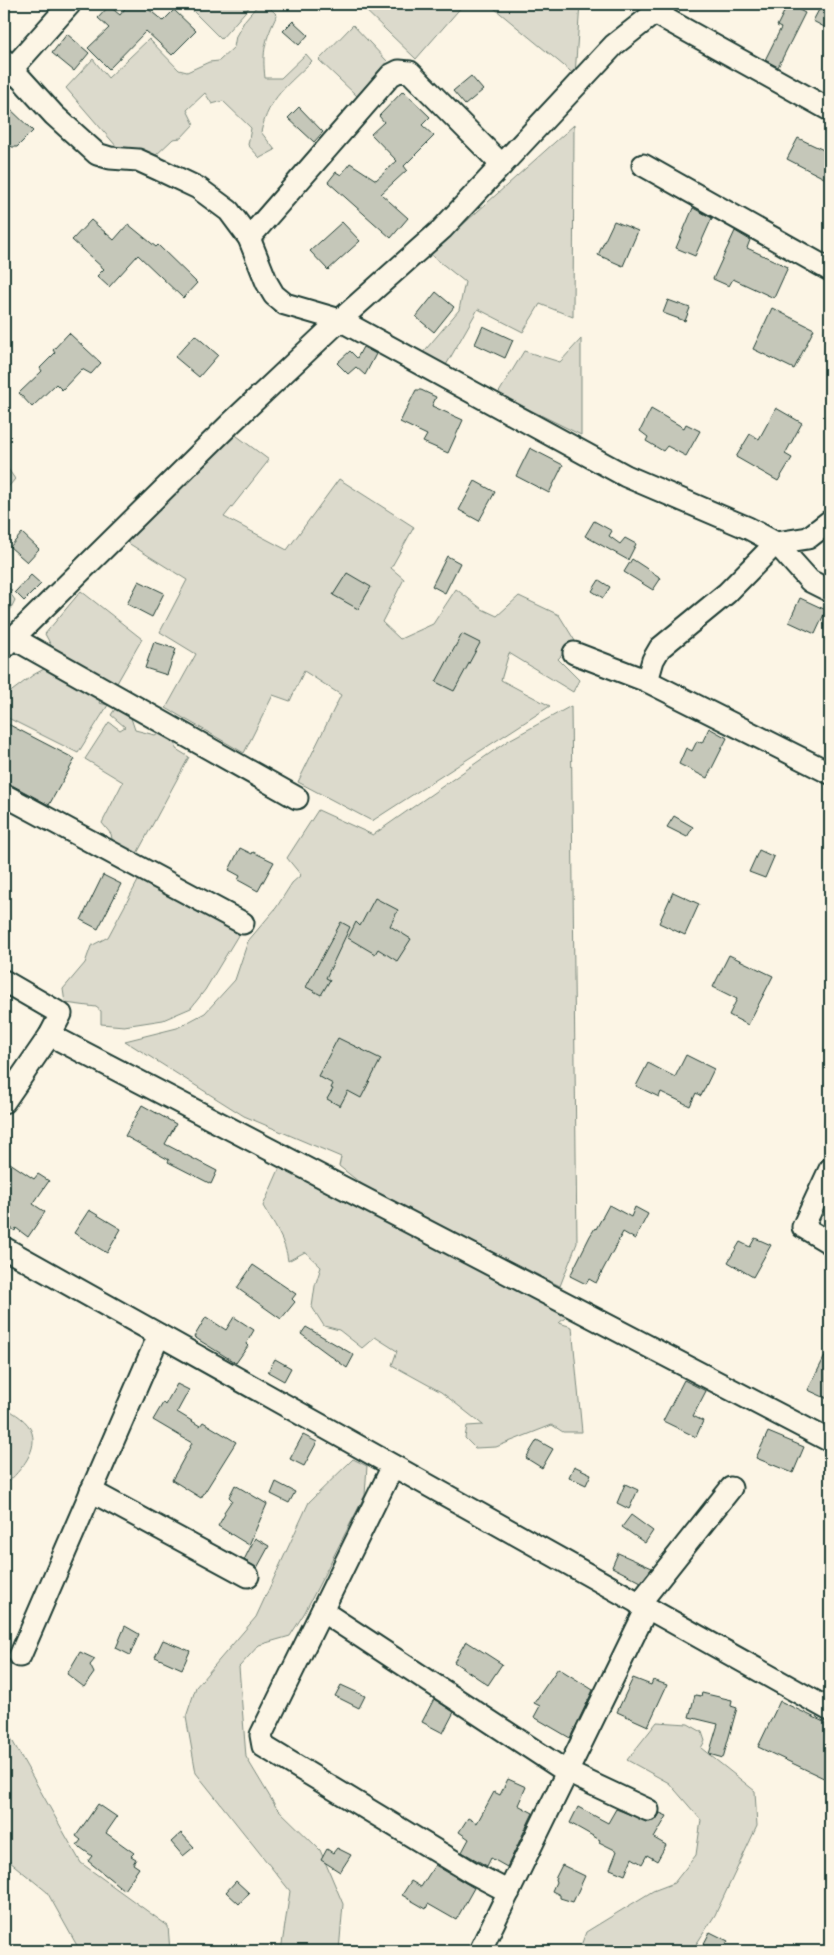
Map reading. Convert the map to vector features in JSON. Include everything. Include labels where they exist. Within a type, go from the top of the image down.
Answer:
[{"type":"street","points":[[70,4],[7,69],[97,154],[110,158],[138,160],[198,188],[230,211],[249,238],[274,295],[285,304],[340,320],[626,476],[748,528],[776,543],[810,581],[830,591]]},
{"type":"street","points":[[297,798],[8,643],[218,435],[340,320],[442,229],[614,45],[660,8],[830,110]]},
{"type":"street","points":[[249,238],[391,75],[399,71],[410,72],[502,165]]},
{"type":"street","points":[[643,165],[830,270]]},
{"type":"street","points":[[647,680],[653,660],[660,648],[727,593],[776,543],[808,538],[830,521]]},
{"type":"street","points":[[574,653],[647,680],[830,773]]},
{"type":"street","points":[[4,795],[243,924]]},
{"type":"street","points":[[4,981],[61,1014],[50,1035],[4,1102]]},
{"type":"street","points":[[50,1035],[830,1441]]},
{"type":"street","points":[[830,1169],[803,1227],[830,1243]]},
{"type":"street","points":[[4,1248],[830,1710]]},
{"type":"street","points":[[20,1656],[158,1335]]},
{"type":"street","points":[[393,1466],[261,1734],[263,1746],[473,1873],[509,1892]]},
{"type":"street","points":[[480,1951],[567,1772],[643,1606],[730,1488]]},
{"type":"street","points":[[91,1491],[248,1576]]},
{"type":"street","points":[[322,1611],[567,1772],[648,1810]]},
{"type":"shaded area","points":[[186,4],[252,4],[221,39]]},
{"type":"shaded area","points":[[266,4],[277,15],[265,46],[265,78],[281,78],[306,54],[312,61],[274,100],[261,132],[275,150],[260,158],[248,145],[251,128],[223,101],[212,104],[205,93],[187,110],[194,124],[181,138],[173,139],[154,157],[146,151],[123,154],[66,88],[93,59],[108,78],[149,39],[179,70],[187,72],[209,62],[219,61],[234,47],[236,36],[245,20],[257,6]]},
{"type":"shaded area","points":[[359,4],[464,4],[416,59]]},
{"type":"shaded area","points":[[489,4],[580,4],[575,75]]},
{"type":"shaded area","points":[[353,25],[387,61],[357,96],[319,60]]},
{"type":"shaded area","points":[[574,125],[573,317],[540,304],[523,332],[478,309],[445,367],[421,355],[459,310],[465,282],[430,254]]},
{"type":"shaded area","points":[[581,339],[581,435],[498,394],[524,351],[560,362]]},
{"type":"shaded area","points":[[233,433],[269,460],[224,517],[287,550],[339,479],[414,527],[391,568],[404,579],[382,622],[400,639],[433,624],[456,589],[482,609],[497,616],[519,596],[559,615],[575,641],[558,659],[579,680],[573,692],[509,653],[501,680],[550,706],[372,821],[298,782],[341,695],[304,671],[290,701],[273,695],[244,753],[166,708],[196,654],[160,632],[187,580],[125,541]]},
{"type":"shaded area","points":[[4,463],[15,479],[4,492]]},
{"type":"shaded area","points":[[4,583],[12,591],[10,593],[15,600],[10,610],[4,605]]},
{"type":"shaded area","points":[[81,591],[142,639],[117,683],[53,649],[45,634]]},
{"type":"shaded area","points":[[44,669],[103,693],[99,703],[108,705],[78,753],[4,716],[4,697]]},
{"type":"shaded area","points":[[571,706],[577,1243],[560,1286],[369,1190],[339,1166],[341,1157],[244,1116],[125,1041],[177,1028],[205,1013],[235,980],[248,941],[276,908],[292,883],[301,875],[287,858],[318,810],[373,835],[509,740]]},
{"type":"shaded area","points":[[115,709],[130,715],[135,730],[155,735],[164,730],[175,734],[176,749],[189,757],[134,859],[114,849],[111,834],[102,823],[123,782],[85,759],[109,722],[120,730],[125,727],[111,715]]},
{"type":"shaded area","points":[[139,879],[240,932],[205,990],[191,1008],[163,1020],[124,1026],[101,1024],[101,1011],[96,1007],[65,1003],[63,989],[85,963],[91,946],[108,937]]},
{"type":"shaded area","points":[[284,1158],[578,1307],[559,1323],[572,1327],[582,1432],[563,1432],[552,1425],[496,1447],[475,1448],[465,1438],[467,1426],[483,1425],[441,1392],[392,1365],[397,1351],[375,1337],[362,1348],[339,1330],[324,1326],[312,1307],[315,1286],[321,1267],[305,1252],[288,1261],[282,1239],[263,1206]]},
{"type":"shaded area","points":[[4,1407],[28,1425],[33,1441],[32,1448],[25,1462],[4,1486]]},
{"type":"shaded area","points":[[353,1459],[367,1466],[365,1495],[305,1612],[290,1636],[259,1645],[239,1667],[246,1757],[276,1807],[320,1850],[343,1904],[339,1951],[281,1951],[290,1891],[196,1773],[186,1717],[196,1687],[256,1617],[309,1502]]},
{"type":"shaded area","points":[[657,1722],[688,1724],[702,1732],[705,1741],[701,1748],[755,1791],[757,1826],[715,1915],[692,1951],[579,1951],[586,1932],[653,1891],[674,1883],[696,1855],[701,1820],[669,1783],[627,1760]]},
{"type":"shaded area","points":[[4,1726],[81,1863],[168,1926],[170,1951],[80,1951],[47,1892],[4,1857]]},
{"type":"building","points":[[135,4],[142,4],[163,21],[174,10],[196,31],[172,55],[146,31],[109,69],[88,48],[109,28],[98,18],[109,6],[120,15],[127,6],[131,8]]},
{"type":"building","points":[[788,4],[805,13],[778,67],[765,60],[781,28],[777,26]]},
{"type":"building","points":[[822,4],[830,4],[830,30],[813,21]]},
{"type":"building","points":[[293,21],[308,35],[299,45],[283,31]]},
{"type":"building","points":[[67,34],[89,53],[74,71],[52,53]]},
{"type":"building","points":[[471,76],[483,90],[465,105],[453,91]]},
{"type":"building","points":[[403,91],[430,117],[422,125],[434,136],[404,166],[407,170],[381,194],[408,218],[391,238],[328,182],[336,172],[341,175],[350,163],[376,180],[397,161],[371,134],[384,122],[379,116]]},
{"type":"building","points":[[4,103],[33,131],[17,147],[12,147],[4,139]]},
{"type":"building","points":[[299,107],[323,132],[314,142],[288,118]]},
{"type":"building","points":[[798,138],[830,153],[830,170],[826,179],[787,159]]},
{"type":"building","points":[[693,208],[712,218],[695,256],[676,248]]},
{"type":"building","points":[[91,220],[114,240],[128,224],[156,247],[158,245],[197,283],[183,298],[138,255],[109,287],[97,276],[104,269],[72,240]]},
{"type":"building","points":[[614,221],[638,231],[623,266],[598,255]]},
{"type":"building","points":[[342,222],[360,241],[328,270],[310,251]]},
{"type":"building","points":[[735,231],[750,240],[747,248],[788,267],[774,298],[733,279],[729,286],[713,279]]},
{"type":"building","points":[[436,292],[454,307],[434,332],[416,317]]},
{"type":"building","points":[[668,300],[690,308],[685,321],[663,313]]},
{"type":"building","points":[[772,308],[814,329],[794,369],[753,349]]},
{"type":"building","points":[[483,326],[513,340],[505,358],[475,344]]},
{"type":"building","points":[[69,333],[101,363],[91,374],[82,369],[62,390],[56,384],[32,407],[19,393],[42,371],[40,368],[55,353],[53,350]]},
{"type":"building","points":[[195,335],[218,355],[199,377],[175,357]]},
{"type":"building","points":[[363,347],[376,354],[365,375],[356,367],[348,374],[337,363],[350,351],[357,358]]},
{"type":"building","points":[[416,390],[421,390],[436,397],[432,406],[463,420],[448,453],[423,442],[427,435],[400,422]]},
{"type":"building","points":[[776,408],[802,423],[785,454],[792,458],[778,481],[736,457],[750,434],[759,439]]},
{"type":"building","points":[[651,409],[684,428],[686,424],[700,431],[686,456],[667,446],[663,451],[646,441],[648,437],[640,431]]},
{"type":"building","points":[[530,448],[563,465],[549,493],[516,476]]},
{"type":"building","points":[[475,481],[495,492],[479,521],[459,510]]},
{"type":"building","points":[[594,521],[612,531],[609,536],[620,544],[625,538],[636,544],[628,560],[585,536]]},
{"type":"building","points":[[22,533],[39,549],[27,562],[10,547]]},
{"type":"building","points":[[447,556],[460,563],[445,593],[432,586]]},
{"type":"building","points":[[632,559],[661,578],[653,590],[624,572]]},
{"type":"building","points":[[347,573],[371,587],[358,609],[333,595]]},
{"type":"building","points":[[31,575],[41,584],[24,601],[15,592]]},
{"type":"building","points":[[599,580],[610,587],[603,598],[592,591]]},
{"type":"building","points":[[139,581],[164,593],[152,617],[127,604]]},
{"type":"building","points":[[800,598],[826,610],[815,634],[789,622]]},
{"type":"building","points":[[462,634],[480,643],[454,691],[436,682]]},
{"type":"building","points":[[154,642],[176,649],[167,675],[145,668]]},
{"type":"building","points":[[4,722],[75,759],[49,805],[10,784],[4,783]]},
{"type":"building","points":[[709,728],[727,738],[707,778],[679,764],[686,748],[692,751],[697,741],[702,743]]},
{"type":"building","points":[[674,816],[693,827],[687,837],[667,827]]},
{"type":"building","points":[[240,848],[274,862],[258,891],[238,880],[240,876],[229,870]]},
{"type":"building","points":[[759,850],[774,857],[765,878],[749,872]]},
{"type":"building","points":[[103,875],[121,884],[98,929],[81,920]]},
{"type":"building","points":[[673,892],[699,904],[685,935],[659,923]]},
{"type":"building","points":[[375,898],[398,910],[390,926],[411,939],[397,961],[378,949],[375,954],[348,938],[356,922],[360,926]]},
{"type":"building","points":[[341,922],[350,927],[326,978],[330,980],[321,995],[306,987]]},
{"type":"building","points":[[729,955],[773,976],[748,1025],[729,1015],[737,999],[713,987]]},
{"type":"building","points":[[338,1038],[381,1059],[361,1098],[348,1091],[340,1106],[327,1099],[333,1089],[331,1088],[333,1084],[318,1076]]},
{"type":"building","points":[[686,1055],[714,1069],[701,1096],[696,1093],[690,1106],[661,1092],[659,1097],[636,1086],[648,1063],[675,1077]]},
{"type":"building","points":[[142,1105],[176,1124],[165,1144],[217,1171],[211,1184],[168,1162],[169,1160],[125,1136]]},
{"type":"building","points":[[4,1159],[34,1179],[38,1174],[49,1181],[33,1204],[45,1212],[28,1237],[16,1228],[15,1231],[4,1223]]},
{"type":"building","points":[[609,1205],[631,1217],[635,1207],[648,1214],[635,1239],[623,1232],[596,1283],[589,1279],[586,1284],[570,1276],[590,1236]]},
{"type":"building","points":[[89,1210],[121,1229],[107,1253],[74,1233]]},
{"type":"building","points":[[755,1238],[771,1245],[753,1277],[728,1262],[740,1242],[750,1247]]},
{"type":"building","points":[[253,1265],[296,1294],[292,1299],[295,1302],[281,1319],[237,1288]]},
{"type":"building","points":[[206,1317],[226,1330],[234,1317],[254,1330],[246,1344],[248,1346],[236,1363],[194,1337]]},
{"type":"building","points":[[306,1327],[354,1355],[347,1368],[301,1334]]},
{"type":"building","points":[[830,1346],[830,1400],[808,1390]]},
{"type":"building","points":[[275,1359],[291,1368],[284,1381],[268,1372]]},
{"type":"building","points":[[684,1380],[706,1391],[693,1416],[703,1421],[696,1437],[663,1421]]},
{"type":"building","points":[[177,1384],[189,1390],[177,1412],[200,1426],[203,1422],[236,1442],[201,1498],[172,1480],[192,1443],[153,1420],[163,1403],[165,1405]]},
{"type":"building","points":[[768,1432],[804,1447],[793,1473],[756,1458]]},
{"type":"building","points":[[303,1435],[317,1442],[304,1466],[290,1459]]},
{"type":"building","points":[[537,1440],[553,1449],[542,1468],[526,1458]]},
{"type":"building","points":[[574,1466],[591,1474],[586,1485],[569,1477]]},
{"type":"building","points":[[276,1482],[295,1492],[289,1503],[271,1494]]},
{"type":"building","points":[[625,1484],[638,1490],[629,1509],[617,1503]]},
{"type":"building","points":[[235,1485],[267,1504],[249,1545],[218,1526],[232,1500],[229,1497]]},
{"type":"building","points":[[631,1515],[653,1531],[645,1543],[622,1527]]},
{"type":"building","points":[[255,1538],[269,1546],[257,1568],[244,1560]]},
{"type":"building","points":[[618,1553],[652,1568],[641,1582],[612,1567]]},
{"type":"building","points":[[125,1626],[139,1634],[130,1655],[116,1648]]},
{"type":"building","points":[[163,1640],[190,1651],[182,1669],[155,1657]]},
{"type":"building","points":[[466,1641],[502,1664],[488,1685],[454,1662]]},
{"type":"building","points":[[80,1652],[95,1659],[90,1665],[94,1673],[84,1687],[67,1674]]},
{"type":"building","points":[[558,1668],[593,1690],[570,1738],[534,1717],[540,1706],[534,1703]]},
{"type":"building","points":[[633,1678],[651,1685],[653,1680],[667,1685],[648,1726],[617,1712]]},
{"type":"building","points":[[341,1685],[365,1696],[359,1708],[335,1696]]},
{"type":"building","points":[[702,1693],[732,1700],[731,1706],[737,1708],[723,1758],[709,1754],[718,1724],[689,1717],[695,1695],[701,1696]]},
{"type":"building","points":[[434,1699],[454,1712],[443,1733],[422,1722]]},
{"type":"building","points":[[780,1701],[830,1725],[830,1781],[758,1747]]},
{"type":"building","points":[[508,1779],[526,1787],[518,1805],[533,1813],[507,1867],[491,1858],[487,1866],[462,1852],[469,1839],[459,1832],[468,1818],[477,1823],[494,1792],[500,1795]]},
{"type":"building","points":[[98,1804],[117,1817],[106,1833],[134,1853],[131,1856],[136,1859],[133,1864],[139,1868],[124,1890],[88,1861],[92,1856],[77,1845],[81,1840],[76,1836]]},
{"type":"building","points":[[578,1807],[608,1823],[616,1809],[649,1822],[656,1820],[660,1813],[667,1816],[654,1838],[666,1845],[657,1861],[647,1855],[642,1864],[632,1858],[625,1875],[610,1869],[617,1851],[570,1823]]},
{"type":"building","points":[[181,1833],[194,1847],[183,1856],[171,1842]]},
{"type":"building","points":[[337,1848],[351,1855],[340,1872],[321,1860],[327,1849],[333,1853]]},
{"type":"building","points":[[435,1865],[474,1888],[456,1920],[428,1904],[426,1909],[402,1895],[411,1881],[421,1887]]},
{"type":"building","points":[[562,1865],[585,1876],[573,1902],[560,1898],[560,1895],[552,1891],[556,1882],[555,1879]]},
{"type":"building","points":[[236,1881],[249,1893],[239,1904],[226,1892]]},
{"type":"building","points":[[710,1932],[728,1941],[722,1951],[700,1951]]}]
